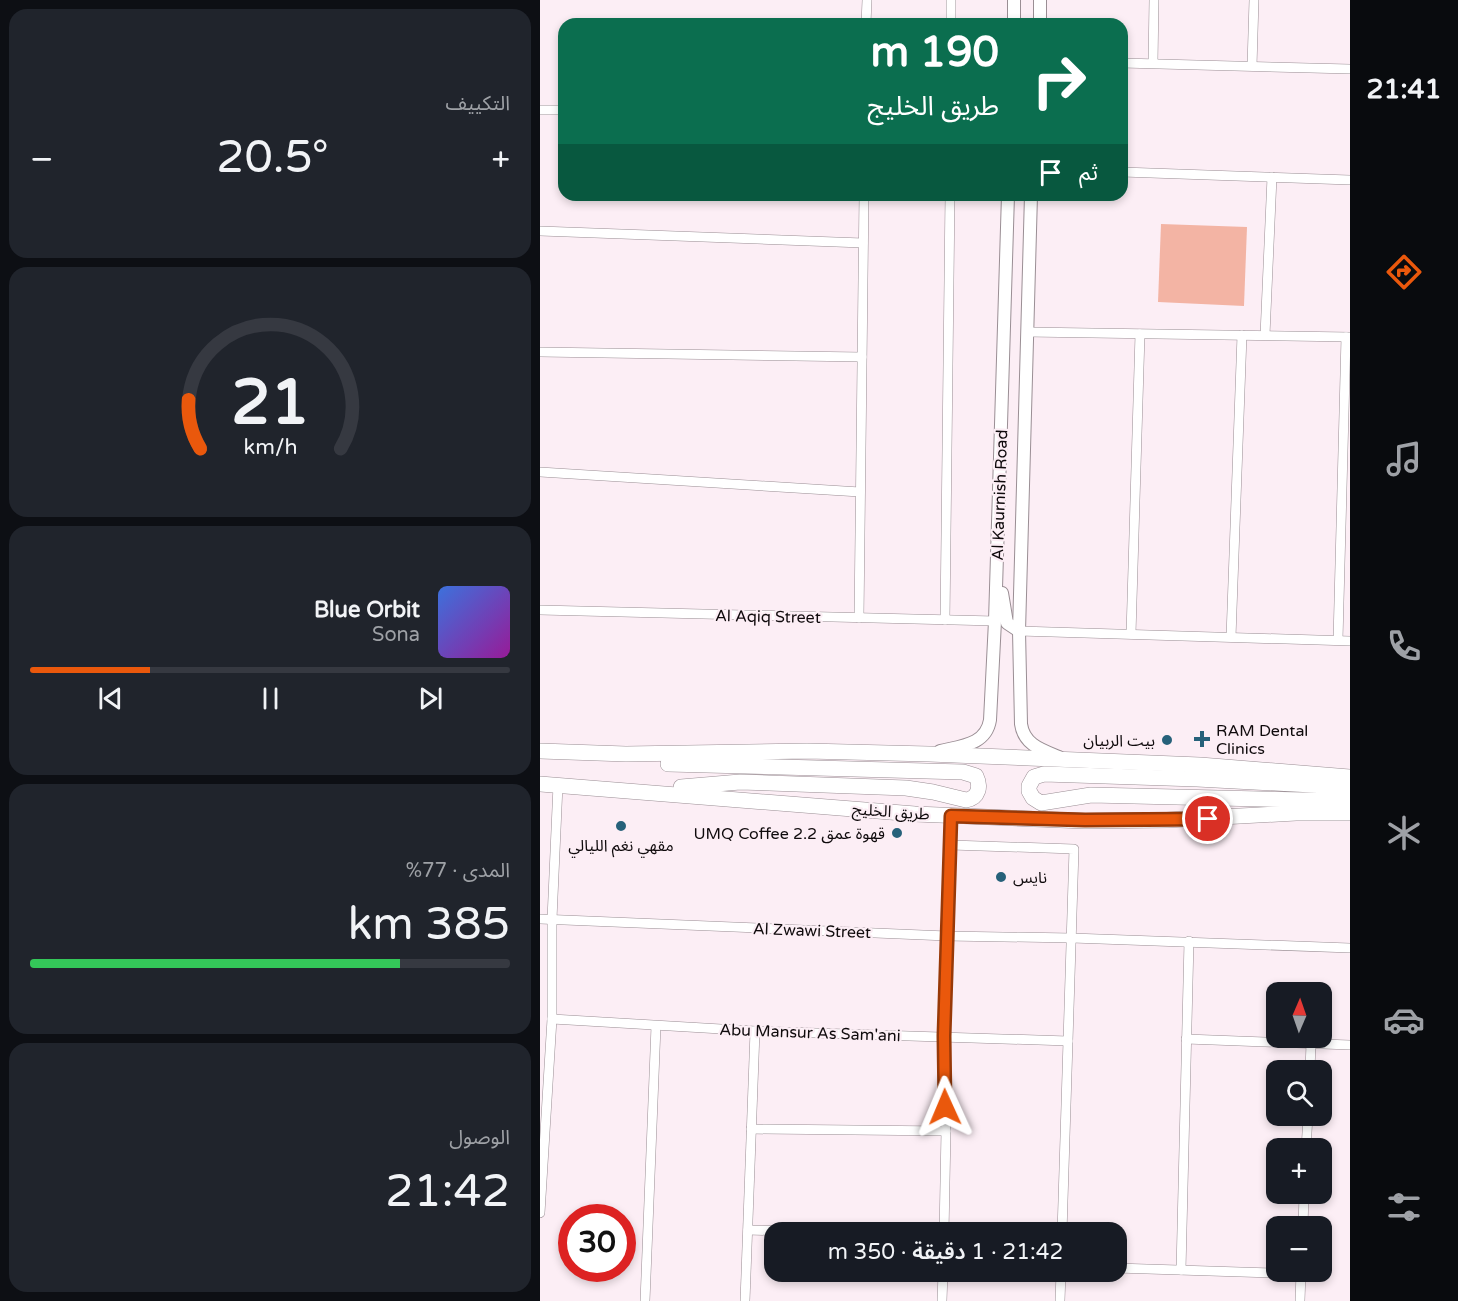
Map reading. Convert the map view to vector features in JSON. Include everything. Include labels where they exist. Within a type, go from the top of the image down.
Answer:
[{"type":"main road","points":[[540,751],[674,754],[807,751],[929,754],[1200,765],[1350,777]]},
{"type":"main road","points":[[579,753],[663,763],[963,771],[976,776],[979,784],[977,794],[971,800],[913,789],[740,782],[636,790]]},
{"type":"main road","points":[[1350,788],[1197,779],[1044,774],[1034,777],[1029,786],[1033,798],[1041,803],[1091,795],[1350,801]]},
{"type":"main road","name":"طريق الخليج","points":[[540,784],[951,816],[1128,821],[1350,813]]},
{"type":"street","points":[[866,18],[867,0]]},
{"type":"street","points":[[951,0],[951,18]]},
{"type":"street","points":[[1014,0],[1014,18]]},
{"type":"street","points":[[1040,0],[1040,18]]},
{"type":"street","points":[[1153,63],[1154,0]]},
{"type":"street","points":[[1252,66],[1254,0]]},
{"type":"street","points":[[1128,63],[1350,69]]},
{"type":"street","points":[[540,110],[558,110]]},
{"type":"street","points":[[1128,172],[1350,180]]},
{"type":"street","points":[[1265,335],[1272,177]]},
{"type":"street","points":[[859,618],[864,201]]},
{"type":"street","points":[[945,620],[951,201]]},
{"type":"street","name":"Al Kaurnish Road","points":[[929,754],[973,743],[983,736],[989,727],[995,621],[1008,201]]},
{"type":"street","points":[[1027,201],[1030,226]]},
{"type":"street","name":"Al Kaurnish Road","points":[[1031,201],[1019,631],[1022,733],[1035,746],[1066,760]]},
{"type":"street","points":[[540,231],[863,243]]},
{"type":"street","points":[[1028,332],[1348,337],[1338,640]]},
{"type":"street","points":[[1131,634],[1140,334]]},
{"type":"street","points":[[1231,637],[1242,335]]},
{"type":"street","points":[[540,352],[862,357]]},
{"type":"street","points":[[540,472],[860,492]]},
{"type":"street","points":[[997,547],[1007,623],[1019,631],[1350,640]]},
{"type":"street","name":"Al Aqiq Street","points":[[540,610],[995,621]]},
{"type":"street","points":[[540,1213],[542,1151],[552,1019],[552,919],[558,785]]},
{"type":"street","points":[[944,1222],[946,1131],[944,1036],[951,816]]},
{"type":"street","points":[[951,845],[1074,849],[1062,1222]]},
{"type":"street","name":"Al Zwawi Street","points":[[540,919],[947,936],[1188,941],[1350,948]]},
{"type":"street","points":[[1181,1270],[1188,941]]},
{"type":"street","name":"Abu Mansur As Sam'ani","points":[[552,1019],[755,1031],[1068,1041]]},
{"type":"street","points":[[645,1301],[656,1026]]},
{"type":"street","points":[[745,1301],[755,1031]]},
{"type":"street","points":[[1186,1039],[1266,1042]]},
{"type":"street","points":[[1332,1044],[1350,1045]]},
{"type":"street","points":[[752,1129],[946,1131]]},
{"type":"street","points":[[748,1230],[764,1230]]},
{"type":"street","points":[[1127,1268],[1266,1272]]},
{"type":"street","points":[[942,1301],[943,1282]]},
{"type":"street","points":[[1059,1301],[1060,1282]]},
{"type":"street","points":[[1300,1301],[1301,1282]]},
{"type":"shaded area","points":[[1161,224],[1247,227],[1244,306],[1158,302]]},
{"type":"place","name":"RAM Dental Clinics","points":[[1202,739]]},
{"type":"place","name":"بيت الربيان","points":[[1167,740]]},
{"type":"place","name":"مقهي نغم الليالي","points":[[621,826]]},
{"type":"place","name":"UMQ Coffee 2.2 قهوة عمق","points":[[897,833]]},
{"type":"place","name":"نايس","points":[[1001,877]]},
{"type":"route","points":[[945,1107],[944,1036],[951,816],[1128,821],[1208,819]]}]
